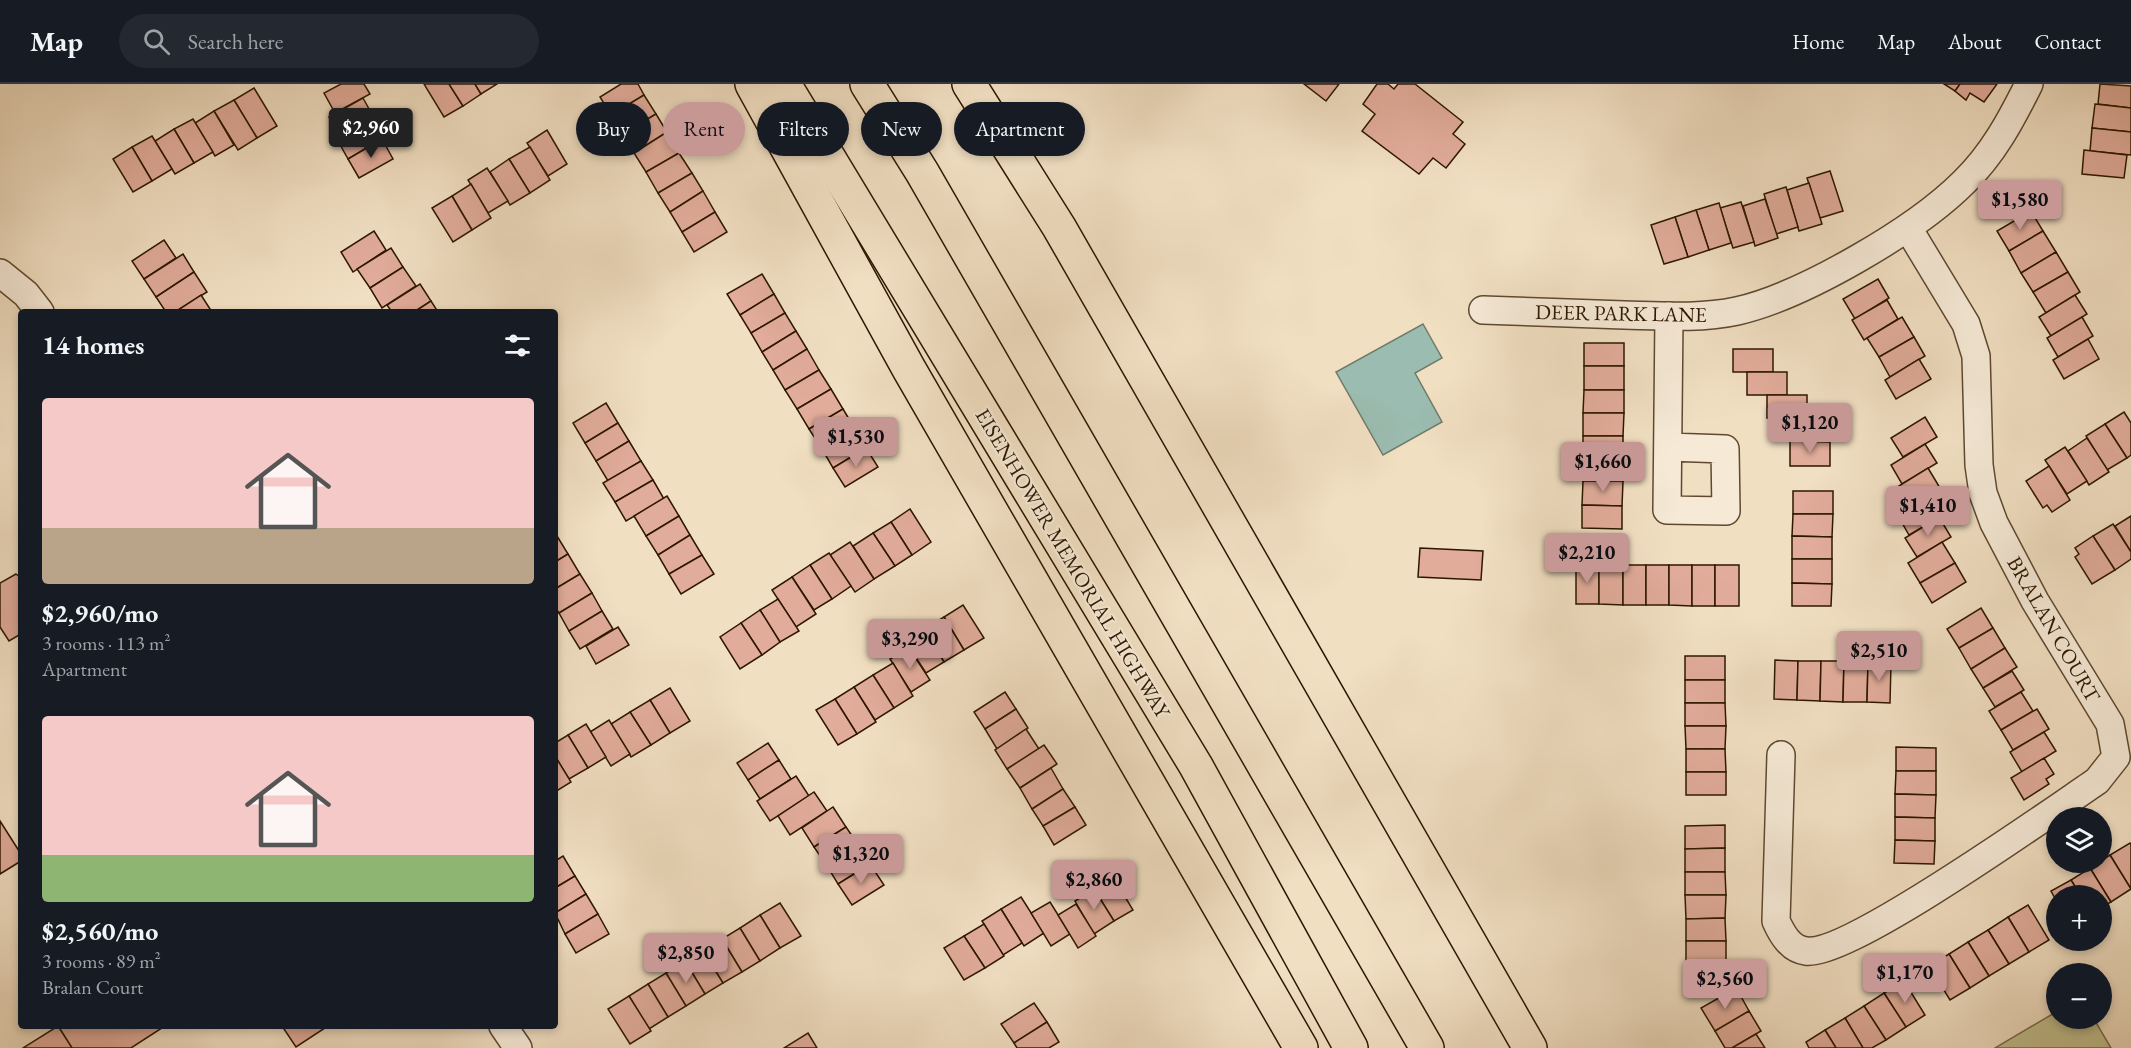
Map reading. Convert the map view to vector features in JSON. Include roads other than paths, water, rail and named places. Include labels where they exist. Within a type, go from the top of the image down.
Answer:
[{"type":"highway","points":[[752,84],[909,369],[1301,1048]]},
{"type":"highway","name":"EISENHOWER MEMORIAL HIGHWAY","points":[[784,84],[1196,766],[1352,1048]]},
{"type":"highway","points":[[867,84],[922,172],[1427,1048]]},
{"type":"highway","points":[[969,84],[1059,226],[1530,1048]]},
{"type":"street","name":"DEER PARK LANE","points":[[1483,310],[1669,316],[1737,311],[1778,297],[1843,266],[1908,228],[1964,182],[2004,134],[2029,84]]},
{"type":"street","name":"BRALAN COURT","points":[[1781,755],[1776,921],[1782,935],[1792,946],[1806,951],[1824,951],[1873,928],[2097,782],[2116,757],[2110,724],[2035,601],[1994,523],[1983,494],[1979,465],[1976,356],[1966,324],[1908,228]]},
{"type":"street","points":[[0,273],[26,294],[38,309]]},
{"type":"street","points":[[1668,447],[1669,316]]},
{"type":"street","points":[[505,1029],[518,1048]]},
{"type":"water","points":[[1423,324],[1442,358],[1415,373],[1442,422],[1383,455],[1336,372]]}]
